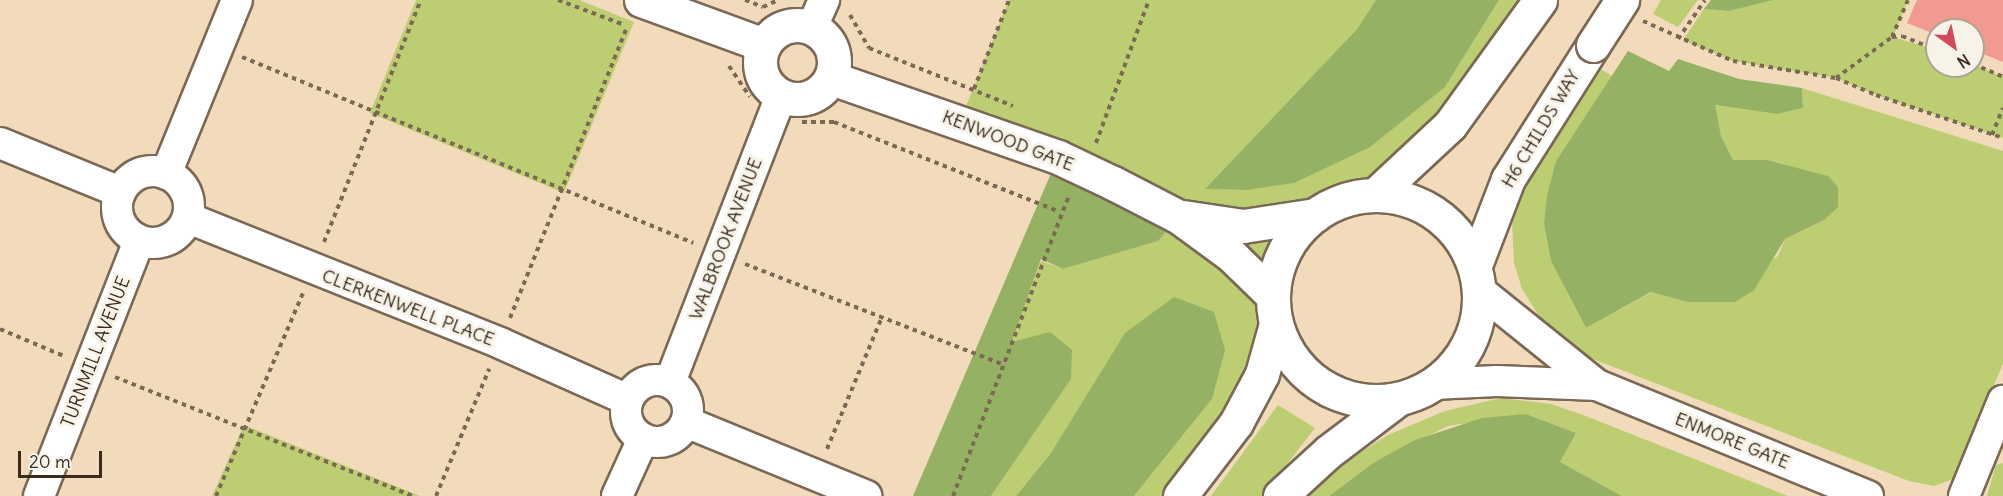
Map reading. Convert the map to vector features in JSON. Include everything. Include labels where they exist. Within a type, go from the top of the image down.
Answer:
[{"type":"street","points":[[166,174],[237,0]]},
{"type":"street","name":"H6 CHILDS WAY","points":[[1477,278],[1508,179],[1593,45],[1628,8]]},
{"type":"street","points":[[637,9],[764,45]]},
{"type":"street","points":[[820,10],[822,34],[834,54],[831,78],[815,94],[793,99],[781,96],[765,80],[760,57],[764,45],[770,36],[820,10]]},
{"type":"street","points":[[1376,194],[1450,125],[1533,10]]},
{"type":"street","name":"KENWOOD GATE","points":[[831,78],[992,133],[1088,150],[1232,256],[1275,310]]},
{"type":"street","name":"WALBROOK AVENUE","points":[[670,382],[781,96]]},
{"type":"street","points":[[0,143],[120,192]]},
{"type":"street","points":[[140,174],[166,174],[183,187],[188,197],[188,218],[174,237],[162,242],[139,241],[129,235],[117,214],[120,192],[140,174]]},
{"type":"street","points":[[1180,496],[1236,423],[1262,374],[1275,310],[1278,267],[1292,238],[1315,214],[1344,200],[1376,194],[1408,199],[1437,214],[1460,237],[1477,278],[1476,327],[1460,359],[1433,384],[1398,399],[1328,452],[1280,496]]},
{"type":"street","name":"KENWOOD GATE","points":[[1179,217],[1243,226],[1315,214]]},
{"type":"street","name":"CLERKENWELL PLACE","points":[[188,218],[500,343],[628,400]]},
{"type":"street","name":"TURNMILL AVENUE","points":[[39,496],[139,241]]},
{"type":"street","name":"ENMORE GATE","points":[[1477,278],[1597,385],[1868,496]]},
{"type":"street","points":[[1275,310],[1289,353],[1318,382],[1336,393],[1367,400],[1398,399]]},
{"type":"street","points":[[650,380],[670,382],[686,399],[686,422],[680,431],[663,441],[643,439],[626,418],[628,400],[640,384],[650,380]]},
{"type":"street","name":"ENMORE GATE","points":[[1433,384],[1597,385]]},
{"type":"street","points":[[1964,496],[2003,401]]},
{"type":"street","points":[[686,422],[867,496]]},
{"type":"street","points":[[617,496],[643,439]]},
{"type":"path","points":[[745,0],[763,7],[778,0]]},
{"type":"path","points":[[974,89],[1010,0]]},
{"type":"path","points":[[953,496],[1004,365],[1041,261],[1149,0]]},
{"type":"path","points":[[1678,39],[1705,0]]},
{"type":"path","points":[[1836,78],[1892,37],[1908,0]]},
{"type":"path","points":[[1628,8],[1678,39],[1733,62],[1836,78],[1876,96],[2003,138]]},
{"type":"path","points":[[436,496],[637,9]]},
{"type":"path","points":[[820,10],[847,11],[869,48],[1015,107]]},
{"type":"path","points":[[1892,37],[1902,36],[1925,45]]},
{"type":"path","points":[[218,47],[720,254],[1004,365]]},
{"type":"path","points":[[1985,69],[2003,76]]},
{"type":"path","points":[[1992,135],[2003,108]]},
{"type":"path","points":[[816,475],[882,317]]},
{"type":"path","points":[[0,329],[413,496]]},
{"type":"green space","points":[[416,0],[579,0],[634,22],[564,193],[370,113]]},
{"type":"green space","points":[[1009,0],[1376,0],[1357,29],[1205,189],[1246,190],[1445,87],[1499,0],[1540,0],[1376,194],[1344,200],[1315,215],[1292,238],[1278,267],[1273,296],[1276,324],[1180,496],[1134,496],[1212,399],[1051,453],[1016,496],[991,496],[1071,379],[1012,342],[1041,261],[1063,269],[1158,241],[1179,217],[960,121]]},
{"type":"green space","points":[[1376,0],[1499,0],[1445,87],[1370,147],[1294,183],[1246,190],[1205,189],[1357,29]]},
{"type":"green space","points":[[1661,0],[1698,0],[1678,27],[1653,14]]},
{"type":"green space","points":[[1711,0],[1774,0],[1729,11],[1704,9]]},
{"type":"green space","points":[[1774,0],[1908,0],[1893,37],[1925,46],[1925,78],[1985,78],[1985,69],[2003,77],[2003,138],[1876,95],[1836,78],[1733,61],[1683,40],[1704,9],[1729,11]]},
{"type":"green space","points":[[1628,51],[1669,71],[1678,59],[1739,79],[1802,88],[1803,108],[1777,114],[1715,105],[1721,136],[1733,160],[1767,160],[1828,176],[1838,187],[1838,207],[1824,220],[1785,239],[1754,290],[1735,302],[1688,302],[1651,292],[1586,328],[1551,261],[1544,224],[1547,196],[1556,161]]},
{"type":"green space","points":[[1599,68],[1612,76],[1556,161],[1544,224],[1551,261],[1586,328],[1652,292],[1688,302],[1707,302],[1778,256],[1785,239],[1824,220],[1767,160],[1733,160],[1721,136],[1714,105],[1777,114],[1803,108],[1802,88],[2003,151],[2003,364],[1953,479],[1934,486],[1909,481],[1585,356],[1548,330],[1522,289],[1514,263],[1512,221],[1526,179]]},
{"type":"green space","points":[[1058,157],[1179,217],[1158,241],[1063,269],[1041,259],[1012,342],[1050,332],[1072,350],[1071,379],[991,496],[913,496]]},
{"type":"green space","points":[[1174,297],[1214,312],[1225,350],[1212,399],[1134,496],[1016,496],[1051,453],[1125,333]]},
{"type":"green space","points":[[1501,398],[1551,404],[1788,496],[1622,496],[1560,462],[1576,433],[1526,414],[1448,426],[1373,463],[1329,496],[1303,496],[1337,467],[1388,435],[1445,411]]},
{"type":"green space","points":[[1278,405],[1315,428],[1262,496],[1211,496]]},
{"type":"green space","points":[[1526,414],[1576,433],[1560,462],[1622,496],[1329,496],[1373,463],[1415,440],[1482,418]]},
{"type":"green space","points":[[244,425],[420,496],[212,496]]},
{"type":"green space","points":[[2003,463],[2003,496],[1987,496],[1996,465]]},
{"type":"building","points":[[1917,0],[2003,0],[2003,62],[1985,55],[1985,18],[1925,18],[1925,30],[1907,23]]}]
